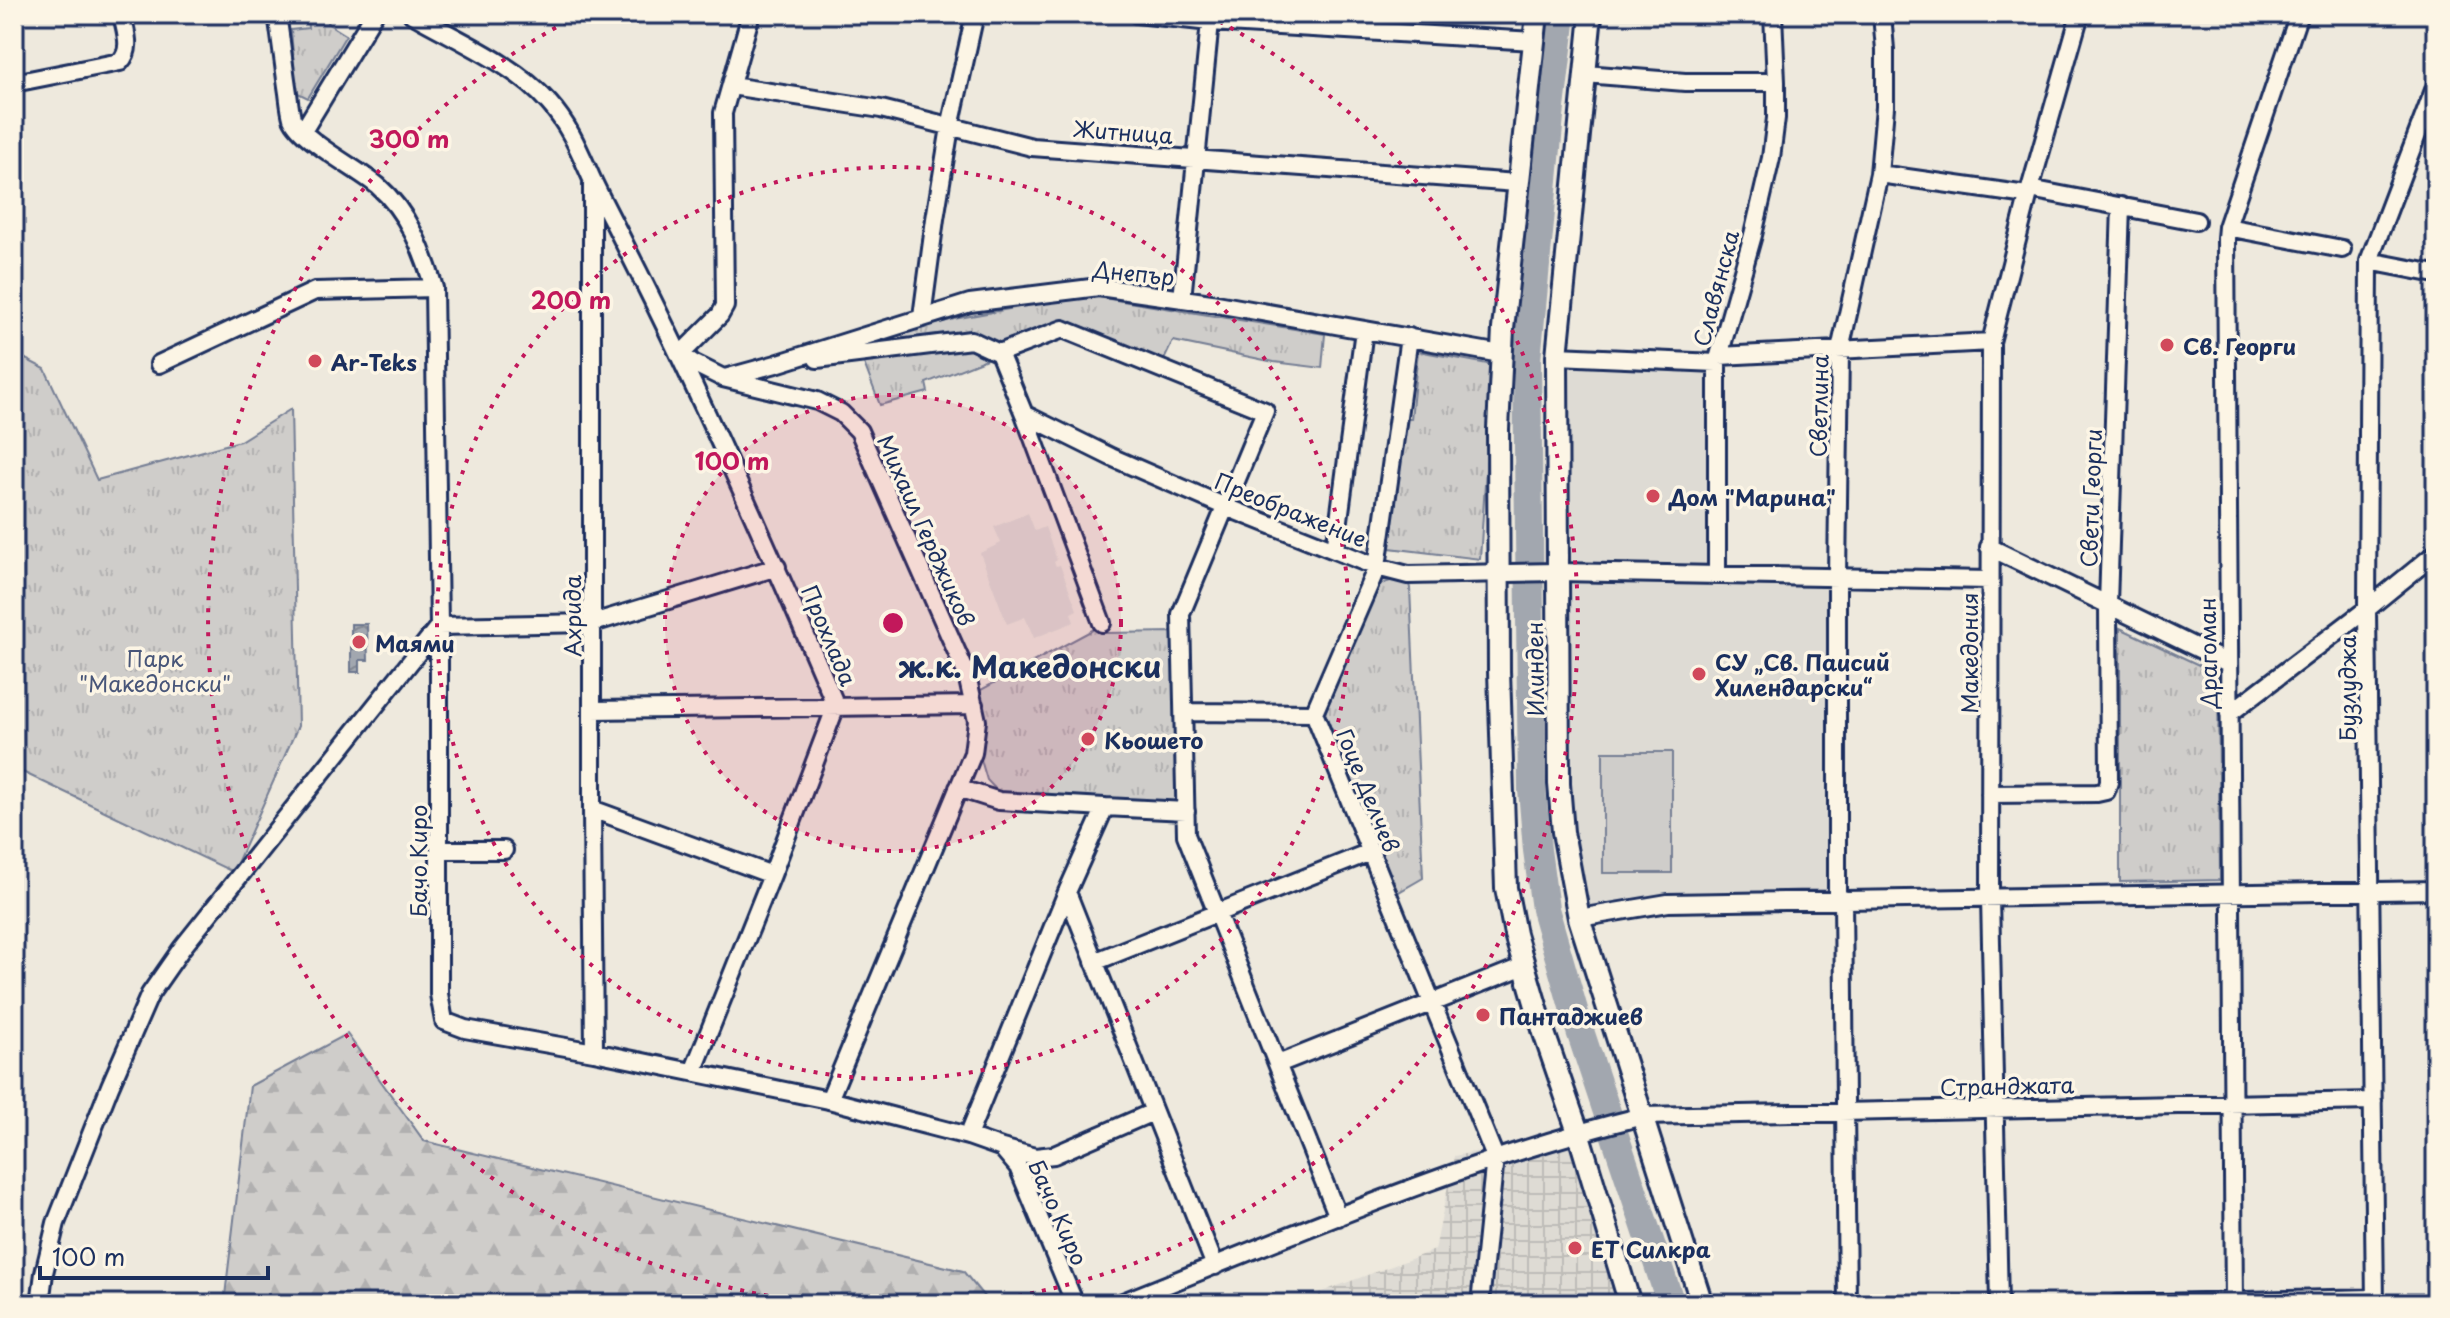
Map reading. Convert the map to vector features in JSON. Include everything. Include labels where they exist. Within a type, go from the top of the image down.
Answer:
[{"type":"main road","name":"Илинден","points":[[1537,14],[1517,183],[1501,354],[1498,429],[1505,574],[1506,888],[1524,966],[1630,1304]]},
{"type":"main road","name":"Илинден","points":[[1591,14],[1557,356],[1550,572],[1563,832],[1579,918],[1702,1304]]},
{"type":"street","points":[[14,83],[120,62],[129,47],[122,14]]},
{"type":"street","points":[[277,14],[293,120],[303,131],[374,14]]},
{"type":"street","name":"Прохлада","points":[[412,14],[519,75],[549,103],[573,135],[592,179],[681,354],[836,706],[693,1072]]},
{"type":"street","points":[[723,378],[681,354],[725,306],[723,113],[751,14]]},
{"type":"street","points":[[922,317],[950,127],[975,14]]},
{"type":"street","points":[[1137,14],[1210,22],[1534,41]]},
{"type":"street","name":"Славянска","points":[[1717,575],[1718,359],[1766,183],[1776,118],[1773,14]]},
{"type":"street","name":"Светлина","points":[[1847,1304],[1837,577],[1840,350],[1879,174],[1885,107],[1882,14]]},
{"type":"street","name":"Македония","points":[[1999,1304],[1990,898],[1991,342],[2030,189],[2080,14]]},
{"type":"street","name":"Драгоман","points":[[2234,1303],[2227,227],[2299,14]]},
{"type":"street","points":[[1182,299],[1210,22]]},
{"type":"street","points":[[1585,74],[1685,82],[1776,82]]},
{"type":"street","name":"Бузлуджа","points":[[2375,1301],[2367,609],[2369,261],[2436,85]]},
{"type":"street","name":"Житница","points":[[731,86],[881,109],[1032,147],[1517,183]]},
{"type":"street","name":"Бачо Киро","points":[[303,131],[321,147],[368,178],[397,206],[410,227],[434,288],[439,626],[439,994],[444,1021],[465,1029],[829,1100],[968,1136],[1002,1148],[1018,1167],[1075,1304]]},
{"type":"street","points":[[1879,174],[2027,195],[2030,189],[2196,221]]},
{"type":"street","name":"Ахрида","points":[[592,179],[594,1052]]},
{"type":"street","name":"Свети Георги","points":[[1990,794],[2106,791],[2109,782],[2108,604],[2121,206]]},
{"type":"street","points":[[2227,227],[2342,249]]},
{"type":"street","points":[[2369,261],[2436,274]]},
{"type":"street","name":"Днепър","points":[[723,378],[970,303],[1099,287],[1501,354]]},
{"type":"street","points":[[159,364],[315,291],[434,288]]},
{"type":"street","points":[[999,353],[1063,329],[1265,411],[1181,614],[1186,835],[1338,1217]]},
{"type":"street","points":[[1335,550],[1364,330]]},
{"type":"street","name":"Гоце Делчев","points":[[1409,337],[1377,567],[1314,713],[1495,1157]]},
{"type":"street","points":[[776,364],[971,340],[999,353],[1102,623]]},
{"type":"street","points":[[1557,356],[1718,359],[1991,342]]},
{"type":"street","name":"Михаил Герджиков","points":[[723,378],[817,401],[841,413],[859,431],[967,675],[977,721],[973,753],[829,1100]]},
{"type":"street","name":"Преображение","points":[[1024,414],[1111,457],[1226,507],[1377,567],[1420,577],[1550,572],[1990,580]]},
{"type":"street","points":[[1989,547],[2228,663]]},
{"type":"street","points":[[2229,714],[2436,553]]},
{"type":"street","points":[[40,1304],[56,1223],[150,994],[182,948],[439,626],[593,623],[777,567]]},
{"type":"street","points":[[592,710],[974,705]]},
{"type":"street","points":[[1184,712],[1314,713]]},
{"type":"street","points":[[958,788],[999,801],[1186,811]]},
{"type":"street","points":[[968,1136],[1067,892],[1105,807]]},
{"type":"street","points":[[592,809],[772,875]]},
{"type":"street","points":[[440,850],[504,850]]},
{"type":"street","points":[[1094,962],[1370,852]]},
{"type":"street","points":[[1579,918],[1668,903],[2436,890]]},
{"type":"street","points":[[1067,892],[1215,1266]]},
{"type":"street","points":[[1278,1064],[1524,966]]},
{"type":"street","name":"Странджата","points":[[1578,1132],[1643,1116],[2373,1101]]},
{"type":"street","points":[[1002,1148],[1035,1157],[1054,1155],[1153,1112]]},
{"type":"street","points":[[1118,1304],[1495,1157],[1578,1132]]},
{"type":"street","points":[[1480,1304],[1495,1157]]},
{"type":"street","points":[[2117,1304],[2375,1301]]},
{"type":"shaded area","points":[[1563,361],[1712,367],[1711,567],[1564,565]]},
{"type":"shaded area","points":[[1028,513],[1035,531],[1045,527],[1057,560],[1054,562],[1056,566],[1060,565],[1077,610],[1071,613],[1074,622],[1034,638],[1025,617],[1007,624],[980,553],[1001,543],[994,527]]},
{"type":"shaded area","name":"СУ „Св. Паисий Хилендарски“","points":[[1568,580],[1832,581],[1829,891],[1676,892],[1590,906],[1574,855],[1568,766]]},
{"type":"shaded area","points":[[1578,1132],[1630,1304],[1289,1304],[1435,1250],[1454,1156]]},
{"type":"green space","points":[[307,14],[332,14],[327,23],[346,35],[308,98],[296,92],[291,30],[308,28]]},
{"type":"green space","points":[[1239,14],[1440,14],[1440,26]]},
{"type":"green space","points":[[1085,295],[1325,334],[1322,368],[1274,362],[1173,341],[1164,360],[1064,319],[995,347],[829,354],[954,319]]},
{"type":"green space","points":[[967,344],[989,358],[926,383],[928,392],[880,405],[862,358]]},
{"type":"green space","points":[[1418,351],[1493,365],[1480,559],[1390,548],[1398,428],[1402,419],[1411,419]]},
{"type":"green space","name":"Парк \"Македонски\"","points":[[14,353],[45,369],[97,480],[240,441],[291,409],[298,726],[233,872],[14,768]]},
{"type":"green space","points":[[1393,580],[1408,582],[1410,588],[1423,878],[1397,893],[1325,713],[1376,590],[1381,584]]},
{"type":"green space","points":[[1100,626],[1103,633],[1178,632],[1182,809],[1002,796],[987,780],[979,753],[977,692]]},
{"type":"green space","points":[[2120,628],[2218,674],[2220,880],[2120,882]]},
{"type":"green space","points":[[1603,752],[1672,752],[1672,873],[1603,873]]},
{"type":"green space","points":[[347,1034],[424,1141],[963,1271],[990,1304],[224,1304],[250,1086]]},
{"type":"water","name":"Маями","points":[[351,624],[367,624],[368,660],[360,660],[360,672],[351,672]]},
{"type":"waterway","points":[[1562,14],[1527,360],[1532,789],[1537,850],[1545,909],[1580,1031],[1671,1304]]},
{"type":"place","name":"Св. Георги","points":[[2167,345]]},
{"type":"place","name":"Ar-Teks","points":[[315,361]]},
{"type":"place","name":"Дом \"Марина\"","points":[[1653,496]]},
{"type":"place","name":"Маями","points":[[359,642]]},
{"type":"place","name":"СУ „Св. Паисий Хилендарски“","points":[[1699,674]]},
{"type":"place","name":"Кьошето","points":[[1088,739]]},
{"type":"place","name":"Пантаджиев","points":[[1483,1015]]},
{"type":"place","name":"ЕТ Силкра","points":[[1575,1248]]},
{"type":"district","name":"ж.к. Македонски","points":[[1030,665]]}]
